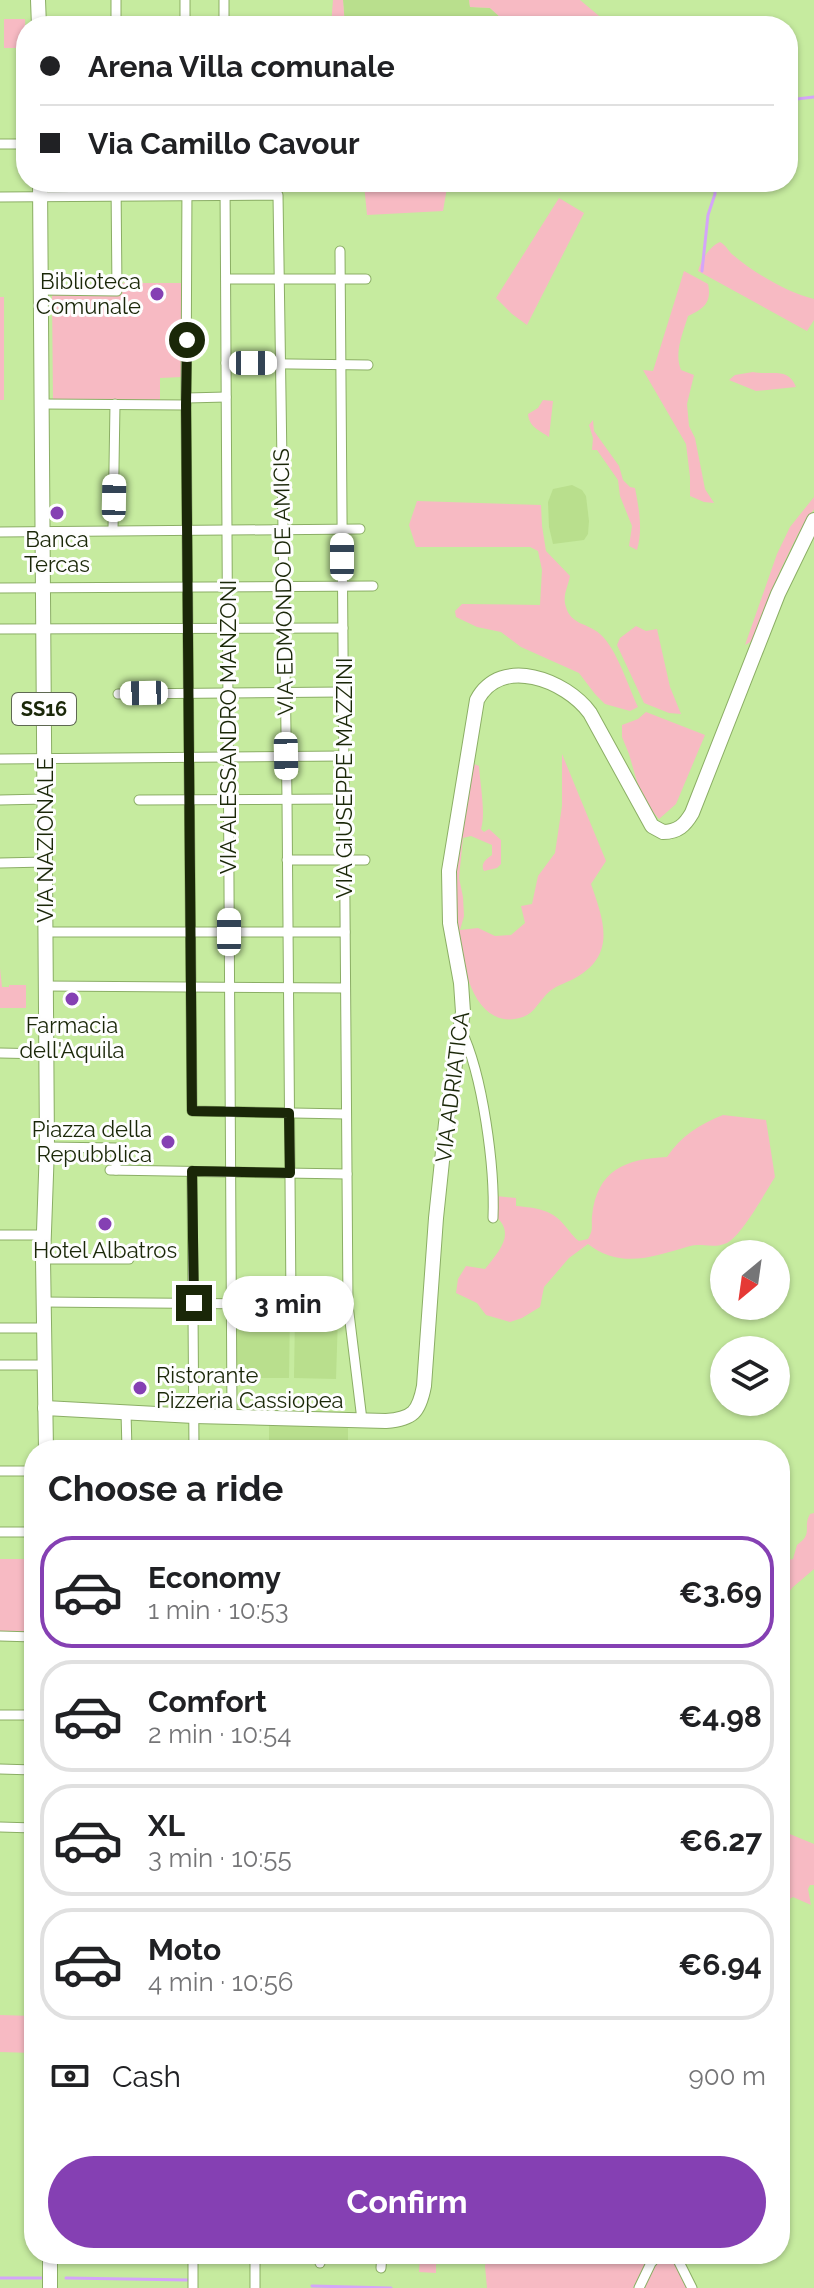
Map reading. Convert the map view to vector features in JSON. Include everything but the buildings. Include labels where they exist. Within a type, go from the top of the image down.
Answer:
[{"type":"main road","name":"VIA NAZIONALE","points":[[40,192],[46,862],[47,1147],[43,1259],[46,1440]]},
{"type":"main road","name":"VIA ADRIATICA","points":[[45,1408],[362,1420],[393,1420],[407,1417],[416,1410],[422,1395],[436,1218],[463,1000],[450,923],[450,865],[475,707],[480,695],[501,678],[516,676],[538,679],[568,692],[590,713],[652,826],[663,832],[675,830],[685,824],[690,815],[778,594],[814,520]]},
{"type":"main road","points":[[50,2264],[50,2288]]},
{"type":"street","points":[[0,197],[25,192]]},
{"type":"street","points":[[73,192],[117,196],[225,196]]},
{"type":"street","points":[[41,290],[117,291],[117,192]]},
{"type":"street","points":[[187,192],[192,1111],[346,1114]]},
{"type":"street","name":"VIA ALESSANDRO MANZONI","points":[[225,192],[232,1417]]},
{"type":"street","name":"VIA EDMONDO DE AMICIS","points":[[225,196],[278,195],[291,1304]]},
{"type":"street","name":"VIA GIUSEPPE MAZZINI","points":[[340,251],[348,1305],[362,1420]]},
{"type":"street","points":[[226,279],[366,279]]},
{"type":"street","points":[[226,363],[368,365]]},
{"type":"street","points":[[42,404],[115,404],[226,397]]},
{"type":"street","points":[[113,530],[115,404]]},
{"type":"street","points":[[0,532],[360,529]]},
{"type":"street","points":[[0,588],[373,586]]},
{"type":"street","points":[[0,629],[343,628]]},
{"type":"street","points":[[118,694],[343,692]]},
{"type":"street","points":[[0,759],[344,756]]},
{"type":"street","points":[[0,800],[45,799]]},
{"type":"street","points":[[139,800],[344,799]]},
{"type":"street","points":[[287,860],[365,860]]},
{"type":"street","points":[[0,863],[46,862]]},
{"type":"street","points":[[46,932],[345,932]]},
{"type":"street","points":[[45,986],[345,988]]},
{"type":"street","points":[[461,1030],[482,1100],[494,1193],[493,1218]]},
{"type":"street","points":[[0,1053],[46,1054]]},
{"type":"street","points":[[47,1147],[116,1148],[113,1170],[347,1174]]},
{"type":"street","points":[[192,1171],[194,1440]]},
{"type":"street","points":[[0,1235],[44,1235]]},
{"type":"street","points":[[43,1259],[129,1259]]},
{"type":"street","points":[[43,1302],[348,1305]]},
{"type":"street","points":[[0,1328],[43,1328]]},
{"type":"street","points":[[0,1365],[44,1365]]},
{"type":"street","points":[[126,1412],[127,1440]]},
{"type":"street","points":[[0,1471],[24,1471]]},
{"type":"street","points":[[0,1532],[24,1532]]},
{"type":"street","points":[[0,1636],[24,1637]]},
{"type":"street","points":[[0,1715],[24,1715]]},
{"type":"street","points":[[0,1769],[24,1770]]},
{"type":"street","points":[[0,1827],[24,1828]]},
{"type":"street","points":[[193,2264],[193,2288]]},
{"type":"street","points":[[255,2264],[255,2288]]},
{"type":"street","points":[[381,2264],[381,2268]]},
{"type":"street","points":[[639,2288],[651,2264]]},
{"type":"street","points":[[680,2264],[692,2288]]},
{"type":"shaded area","points":[[333,0],[343,0],[344,16],[332,16]]},
{"type":"shaded area","points":[[343,0],[469,0],[470,7],[490,8],[499,16],[344,16]]},
{"type":"shaded area","points":[[469,0],[580,0],[599,16],[499,16],[490,8],[470,7]]},
{"type":"shaded area","points":[[4,19],[16,19],[16,48],[4,48]]},
{"type":"shaded area","points":[[365,192],[446,192],[443,211],[367,215]]},
{"type":"shaded area","points":[[559,198],[584,213],[527,325],[496,298]]},
{"type":"shaded area","points":[[720,242],[761,275],[814,299],[814,320],[807,331],[698,271],[706,254]]},
{"type":"shaded area","points":[[684,271],[708,284],[709,290],[706,304],[688,316],[678,356],[681,370],[694,375],[687,404],[689,426],[695,438],[705,489],[714,503],[690,496],[686,444],[643,370],[653,371]]},
{"type":"shaded area","points":[[123,283],[181,283],[182,377],[160,378],[160,402],[53,402],[52,294],[122,294]]},
{"type":"shaded area","points":[[0,297],[4,297],[4,400],[0,400]]},
{"type":"shaded area","points":[[753,372],[783,374],[793,380],[796,387],[756,391],[729,380],[735,375]]},
{"type":"shaded area","points":[[543,400],[553,401],[549,437],[532,425],[528,414],[538,408]]},
{"type":"shaded area","points":[[593,420],[594,431],[619,466],[623,480],[635,488],[640,527],[637,550],[629,546],[632,526],[620,496],[618,480],[597,450],[592,450],[593,438],[589,425]]},
{"type":"shaded area","points":[[572,485],[586,496],[588,534],[584,540],[553,544],[548,502],[553,489]]},
{"type":"shaded area","points":[[814,497],[814,509],[780,571],[752,641],[745,645],[777,554],[790,527]]},
{"type":"shaded area","points":[[417,501],[541,505],[546,551],[570,576],[565,599],[568,613],[606,641],[617,658],[638,707],[630,711],[605,704],[579,673],[521,647],[501,632],[477,627],[456,617],[455,611],[462,604],[540,605],[542,570],[538,551],[530,547],[416,547],[409,525]]},
{"type":"shaded area","points":[[636,626],[646,631],[657,629],[670,687],[681,714],[669,713],[644,703],[617,645],[620,638]]},
{"type":"shaded area","points":[[646,712],[705,735],[676,804],[659,819],[642,799],[622,737],[622,725]]},
{"type":"shaded area","points":[[562,754],[606,861],[591,884],[600,910],[604,935],[602,946],[590,968],[550,991],[527,1015],[507,1019],[493,1015],[482,1006],[474,993],[463,961],[459,931],[453,931],[450,886],[474,764],[479,766],[483,807],[481,829],[484,832],[489,829],[501,840],[501,864],[484,871],[483,864],[492,855],[492,845],[471,836],[463,838],[459,878],[464,916],[460,930],[478,928],[495,936],[511,935],[525,923],[521,906],[532,904],[538,876],[555,853],[562,806]]},
{"type":"shaded area","points":[[0,968],[2,987],[26,985],[26,1008],[0,1008]]},
{"type":"shaded area","points":[[723,1115],[766,1120],[775,1177],[733,1239],[710,1240],[710,1246],[694,1245],[651,1257],[626,1259],[600,1252],[588,1244],[569,1258],[544,1287],[540,1307],[510,1322],[486,1315],[477,1303],[456,1293],[458,1279],[466,1266],[485,1269],[503,1242],[504,1228],[494,1215],[496,1196],[516,1198],[516,1206],[549,1213],[579,1241],[588,1239],[595,1200],[607,1178],[626,1164],[667,1157],[678,1143],[707,1122]]},
{"type":"shaded area","points":[[236,1310],[290,1310],[289,1378],[236,1378]]},
{"type":"shaded area","points":[[295,1313],[338,1315],[336,1379],[294,1378]]},
{"type":"shaded area","points":[[269,1425],[348,1428],[348,1440],[269,1440]]},
{"type":"shaded area","points":[[814,1513],[814,1569],[790,1591],[790,1560],[806,1534],[810,1514]]},
{"type":"shaded area","points":[[0,1559],[24,1559],[24,1632],[0,1631]]},
{"type":"shaded area","points":[[790,1834],[814,1844],[814,1885],[808,1889],[811,1905],[793,1897],[790,1899]]},
{"type":"shaded area","points":[[0,2015],[24,2016],[24,2053],[0,2052]]},
{"type":"shaded area","points":[[419,2264],[436,2264],[436,2273],[419,2272]]},
{"type":"shaded area","points":[[645,2264],[633,2288],[487,2288],[485,2266]]},
{"type":"shaded area","points":[[657,2264],[676,2264],[690,2288],[643,2288],[648,2273]]},
{"type":"waterway","points":[[798,99],[814,97]]},
{"type":"waterway","points":[[702,271],[708,215],[715,192]]},
{"type":"waterway","points":[[0,2278],[44,2278]]},
{"type":"waterway","points":[[66,2278],[188,2280]]},
{"type":"waterway","points":[[312,2286],[391,2288]]},
{"type":"place","name":"Biblioteca Comunale","points":[[157,294]]},
{"type":"place","name":"Banca Tercas","points":[[57,513]]},
{"type":"place","name":"Farmacia dell'Aquila","points":[[72,999]]},
{"type":"place","name":"Piazza della Repubblica","points":[[168,1142]]},
{"type":"place","name":"Hotel Albatros","points":[[105,1224]]},
{"type":"place","name":"Ristorante Pizzeria Cassiopea","points":[[140,1388]]},
{"type":"route","points":[[187,340],[192,1111],[289,1113],[290,1173],[192,1171],[194,1303]]}]
